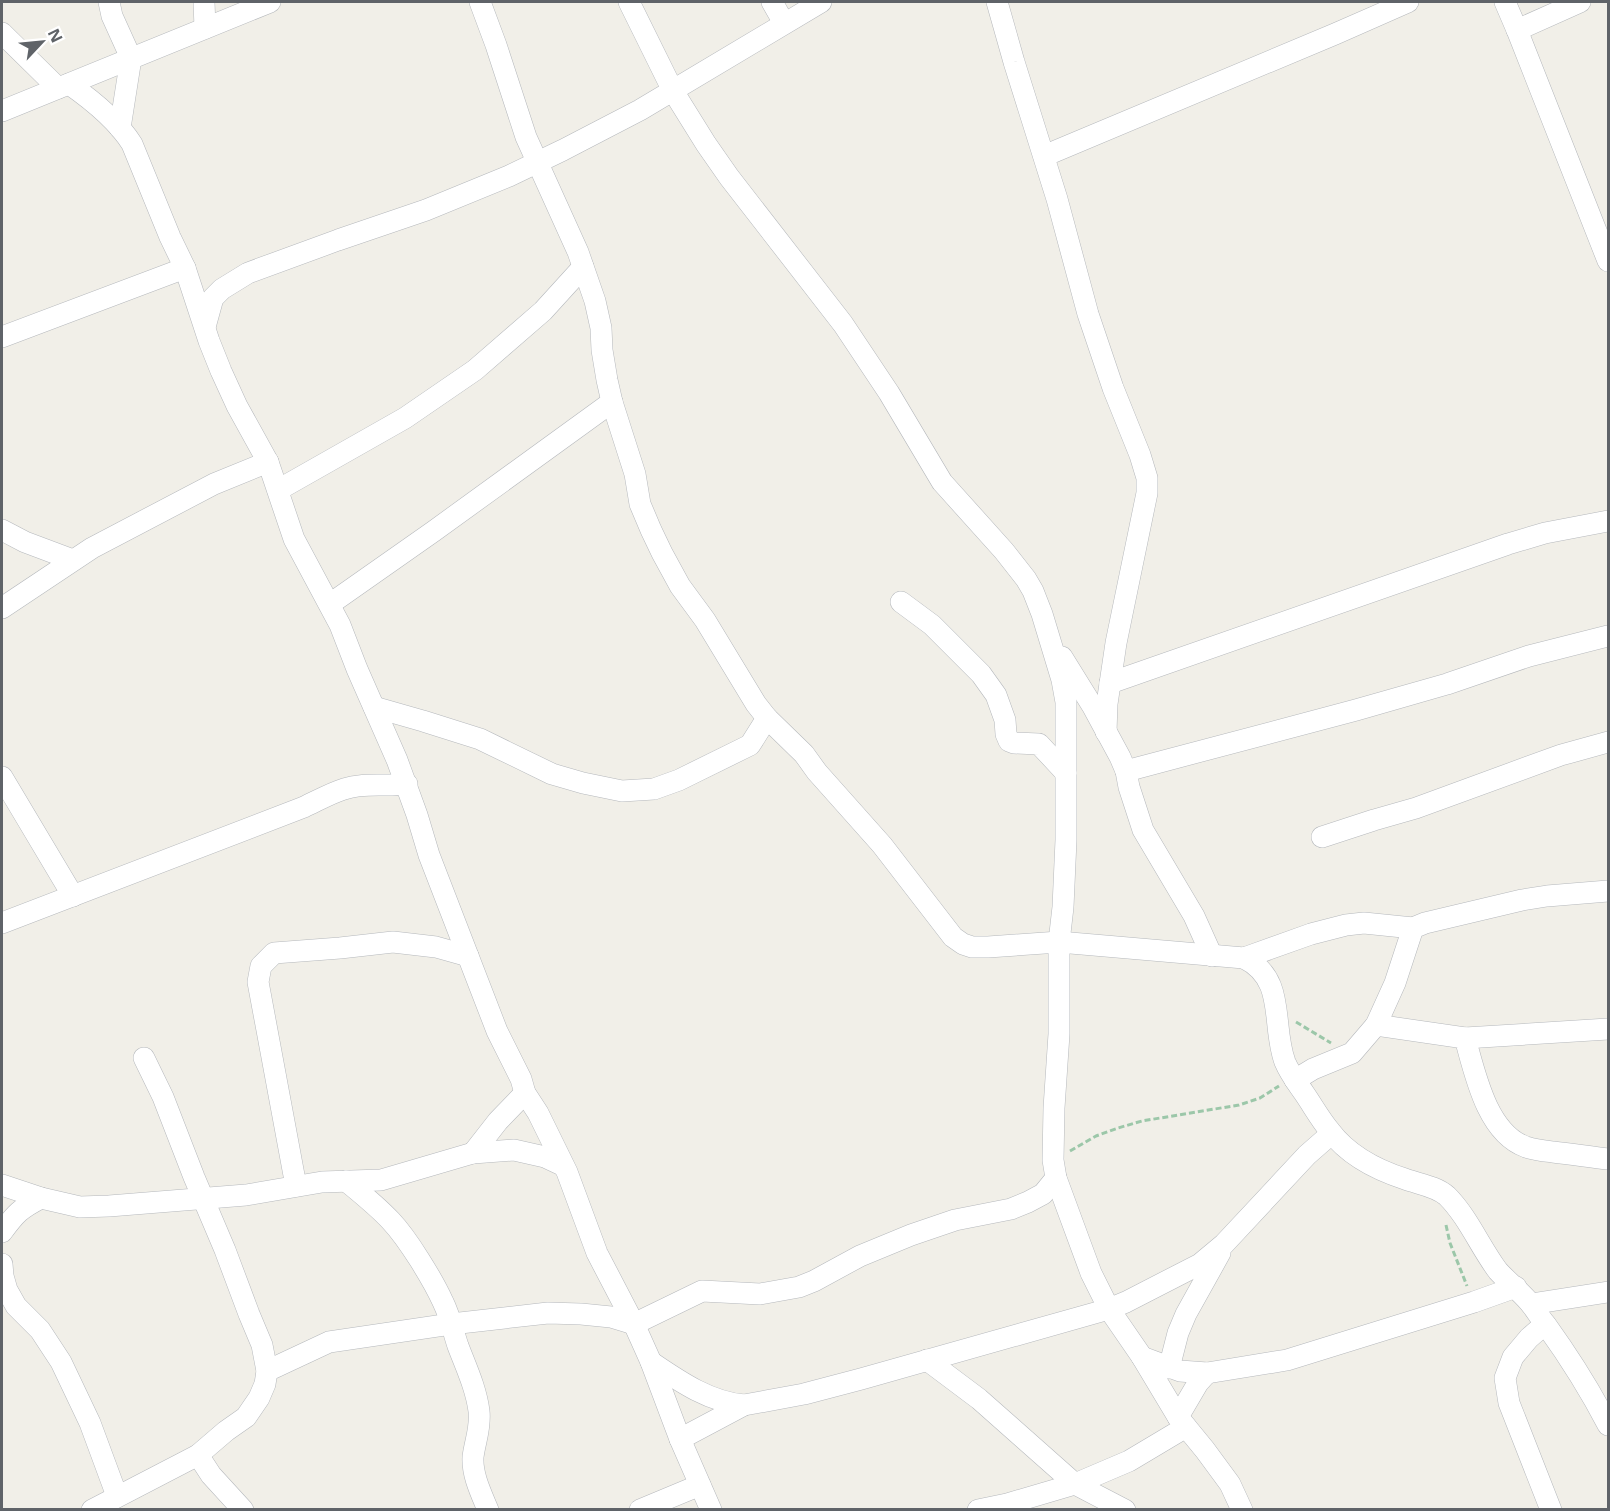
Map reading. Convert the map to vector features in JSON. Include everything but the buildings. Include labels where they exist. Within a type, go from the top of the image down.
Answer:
[{"type":"street","points":[[109,2],[112,16],[131,58],[120,128]]},
{"type":"street","points":[[204,2],[205,28]]},
{"type":"street","points":[[2,111],[270,2]]},
{"type":"street","points":[[480,2],[521,122],[564,219],[597,310],[612,402],[635,474],[640,504],[681,586],[767,718],[804,754],[817,772],[882,845],[953,937],[963,944],[980,947],[1059,942],[1244,958],[1252,962],[1261,970],[1272,987],[1281,1046],[1286,1063],[1331,1134],[1342,1146],[1365,1161],[1447,1196],[1465,1219],[1498,1271],[1531,1304],[1595,1398],[1608,1425]]},
{"type":"street","points":[[629,2],[673,91],[706,144],[843,324],[900,411],[942,482],[1004,551],[1033,591],[1049,636],[1066,702],[1066,840],[1059,942],[1059,1034],[1054,1108],[1055,1169],[1091,1273],[1109,1309],[1182,1422],[1230,1484],[1242,1509]]},
{"type":"street","points":[[772,2],[784,23]]},
{"type":"street","points":[[205,327],[213,298],[222,289],[248,273],[426,210],[509,176],[673,91],[821,2]]},
{"type":"street","points":[[997,2],[1044,156],[1088,314],[1147,478],[1147,493],[1116,644],[1106,732]]},
{"type":"street","points":[[1044,156],[1408,2]]},
{"type":"street","points":[[1505,2],[1608,261]]},
{"type":"street","points":[[1517,30],[1580,2]]},
{"type":"street","points":[[2,33],[64,86],[97,105],[132,144],[185,268],[229,389],[268,462],[294,539],[330,604],[407,784],[429,855],[497,1031],[521,1079],[525,1093],[538,1113],[567,1172],[597,1253],[651,1362],[680,1439],[711,1509]]},
{"type":"street","points":[[278,490],[405,418],[475,370],[556,298],[583,267]]},
{"type":"street","points":[[2,337],[185,268]]},
{"type":"street","points":[[330,604],[612,402]]},
{"type":"street","points":[[2,608],[92,548],[214,484],[268,462]]},
{"type":"street","points":[[1110,683],[1508,543],[1545,533],[1608,521]]},
{"type":"street","points":[[2,530],[73,560]]},
{"type":"street","points":[[901,602],[932,625],[981,674],[996,695],[1005,720],[1009,741],[1039,744],[1066,773]]},
{"type":"street","points":[[1049,636],[1106,732],[1126,771],[1129,788],[1143,830],[1194,916],[1212,956]]},
{"type":"street","points":[[1126,771],[1368,707],[1448,684],[1529,656],[1608,636]]},
{"type":"street","points":[[374,707],[480,740],[552,774],[622,791],[654,789],[679,780],[750,745],[767,718]]},
{"type":"street","points":[[1322,837],[1416,808],[1561,755],[1608,742]]},
{"type":"street","points":[[2,777],[73,897]]},
{"type":"street","points":[[2,923],[293,811],[344,789],[365,785],[407,784]]},
{"type":"street","points":[[1244,958],[1311,934],[1347,925],[1365,923],[1413,928],[1425,923],[1530,898],[1608,891]]},
{"type":"street","points":[[1295,1080],[1313,1069],[1352,1053],[1376,1025],[1395,983],[1413,928]]},
{"type":"street","points":[[297,1186],[258,982],[261,966],[274,952],[393,942],[436,947],[468,956]]},
{"type":"street","points":[[1376,1025],[1465,1038],[1608,1029]]},
{"type":"street","points":[[1465,1038],[1485,1100],[1500,1128],[1509,1138],[1526,1147],[1608,1159]]},
{"type":"street","points":[[92,1509],[198,1455],[246,1417],[265,1383],[267,1371],[262,1345],[163,1096],[144,1058]]},
{"type":"street","points":[[473,1153],[498,1121],[525,1093]]},
{"type":"street","points":[[680,1439],[744,1405],[804,1394],[1109,1309],[1126,1302],[1200,1263],[1224,1244],[1307,1155],[1331,1134]]},
{"type":"street","points":[[2,1185],[41,1198],[80,1207],[136,1205],[246,1195],[322,1182],[381,1180],[473,1153],[514,1150],[545,1157],[562,1165]]},
{"type":"street","points":[[267,1371],[329,1342],[451,1324],[548,1313],[611,1317],[633,1324],[702,1291],[760,1294],[799,1287],[860,1256],[911,1235],[955,1220],[1011,1209],[1028,1202],[1043,1194],[1055,1169]]},
{"type":"street","points":[[346,1181],[393,1223],[442,1299],[477,1399],[480,1423],[473,1459],[476,1481],[488,1509]]},
{"type":"street","points":[[2,1232],[14,1215],[41,1198]]},
{"type":"street","points":[[1169,1368],[1178,1333],[1186,1314],[1224,1244]]},
{"type":"street","points":[[2,1264],[5,1283],[16,1306],[40,1330],[61,1362],[90,1423],[117,1496]]},
{"type":"street","points":[[1142,1357],[1180,1371],[1207,1373],[1287,1360],[1516,1287]]},
{"type":"street","points":[[1531,1304],[1608,1292]]},
{"type":"street","points":[[1545,1324],[1513,1357],[1505,1378],[1509,1403],[1551,1509]]},
{"type":"street","points":[[927,1360],[980,1399],[1075,1484],[1125,1509]]},
{"type":"street","points":[[651,1362],[711,1397],[744,1405]]},
{"type":"street","points":[[978,1509],[1007,1504],[1075,1484],[1129,1461],[1182,1422],[1198,1383],[1207,1373]]},
{"type":"street","points":[[198,1455],[211,1475],[243,1509]]},
{"type":"street","points":[[640,1509],[700,1485]]},
{"type":"path","points":[[1277,1010],[1321,1038],[1352,1053]]},
{"type":"path","points":[[1055,1169],[1096,1136],[1152,1119],[1239,1105],[1260,1098],[1278,1086],[1295,1080]]},
{"type":"path","points":[[1446,1224],[1450,1243],[1474,1302]]}]
